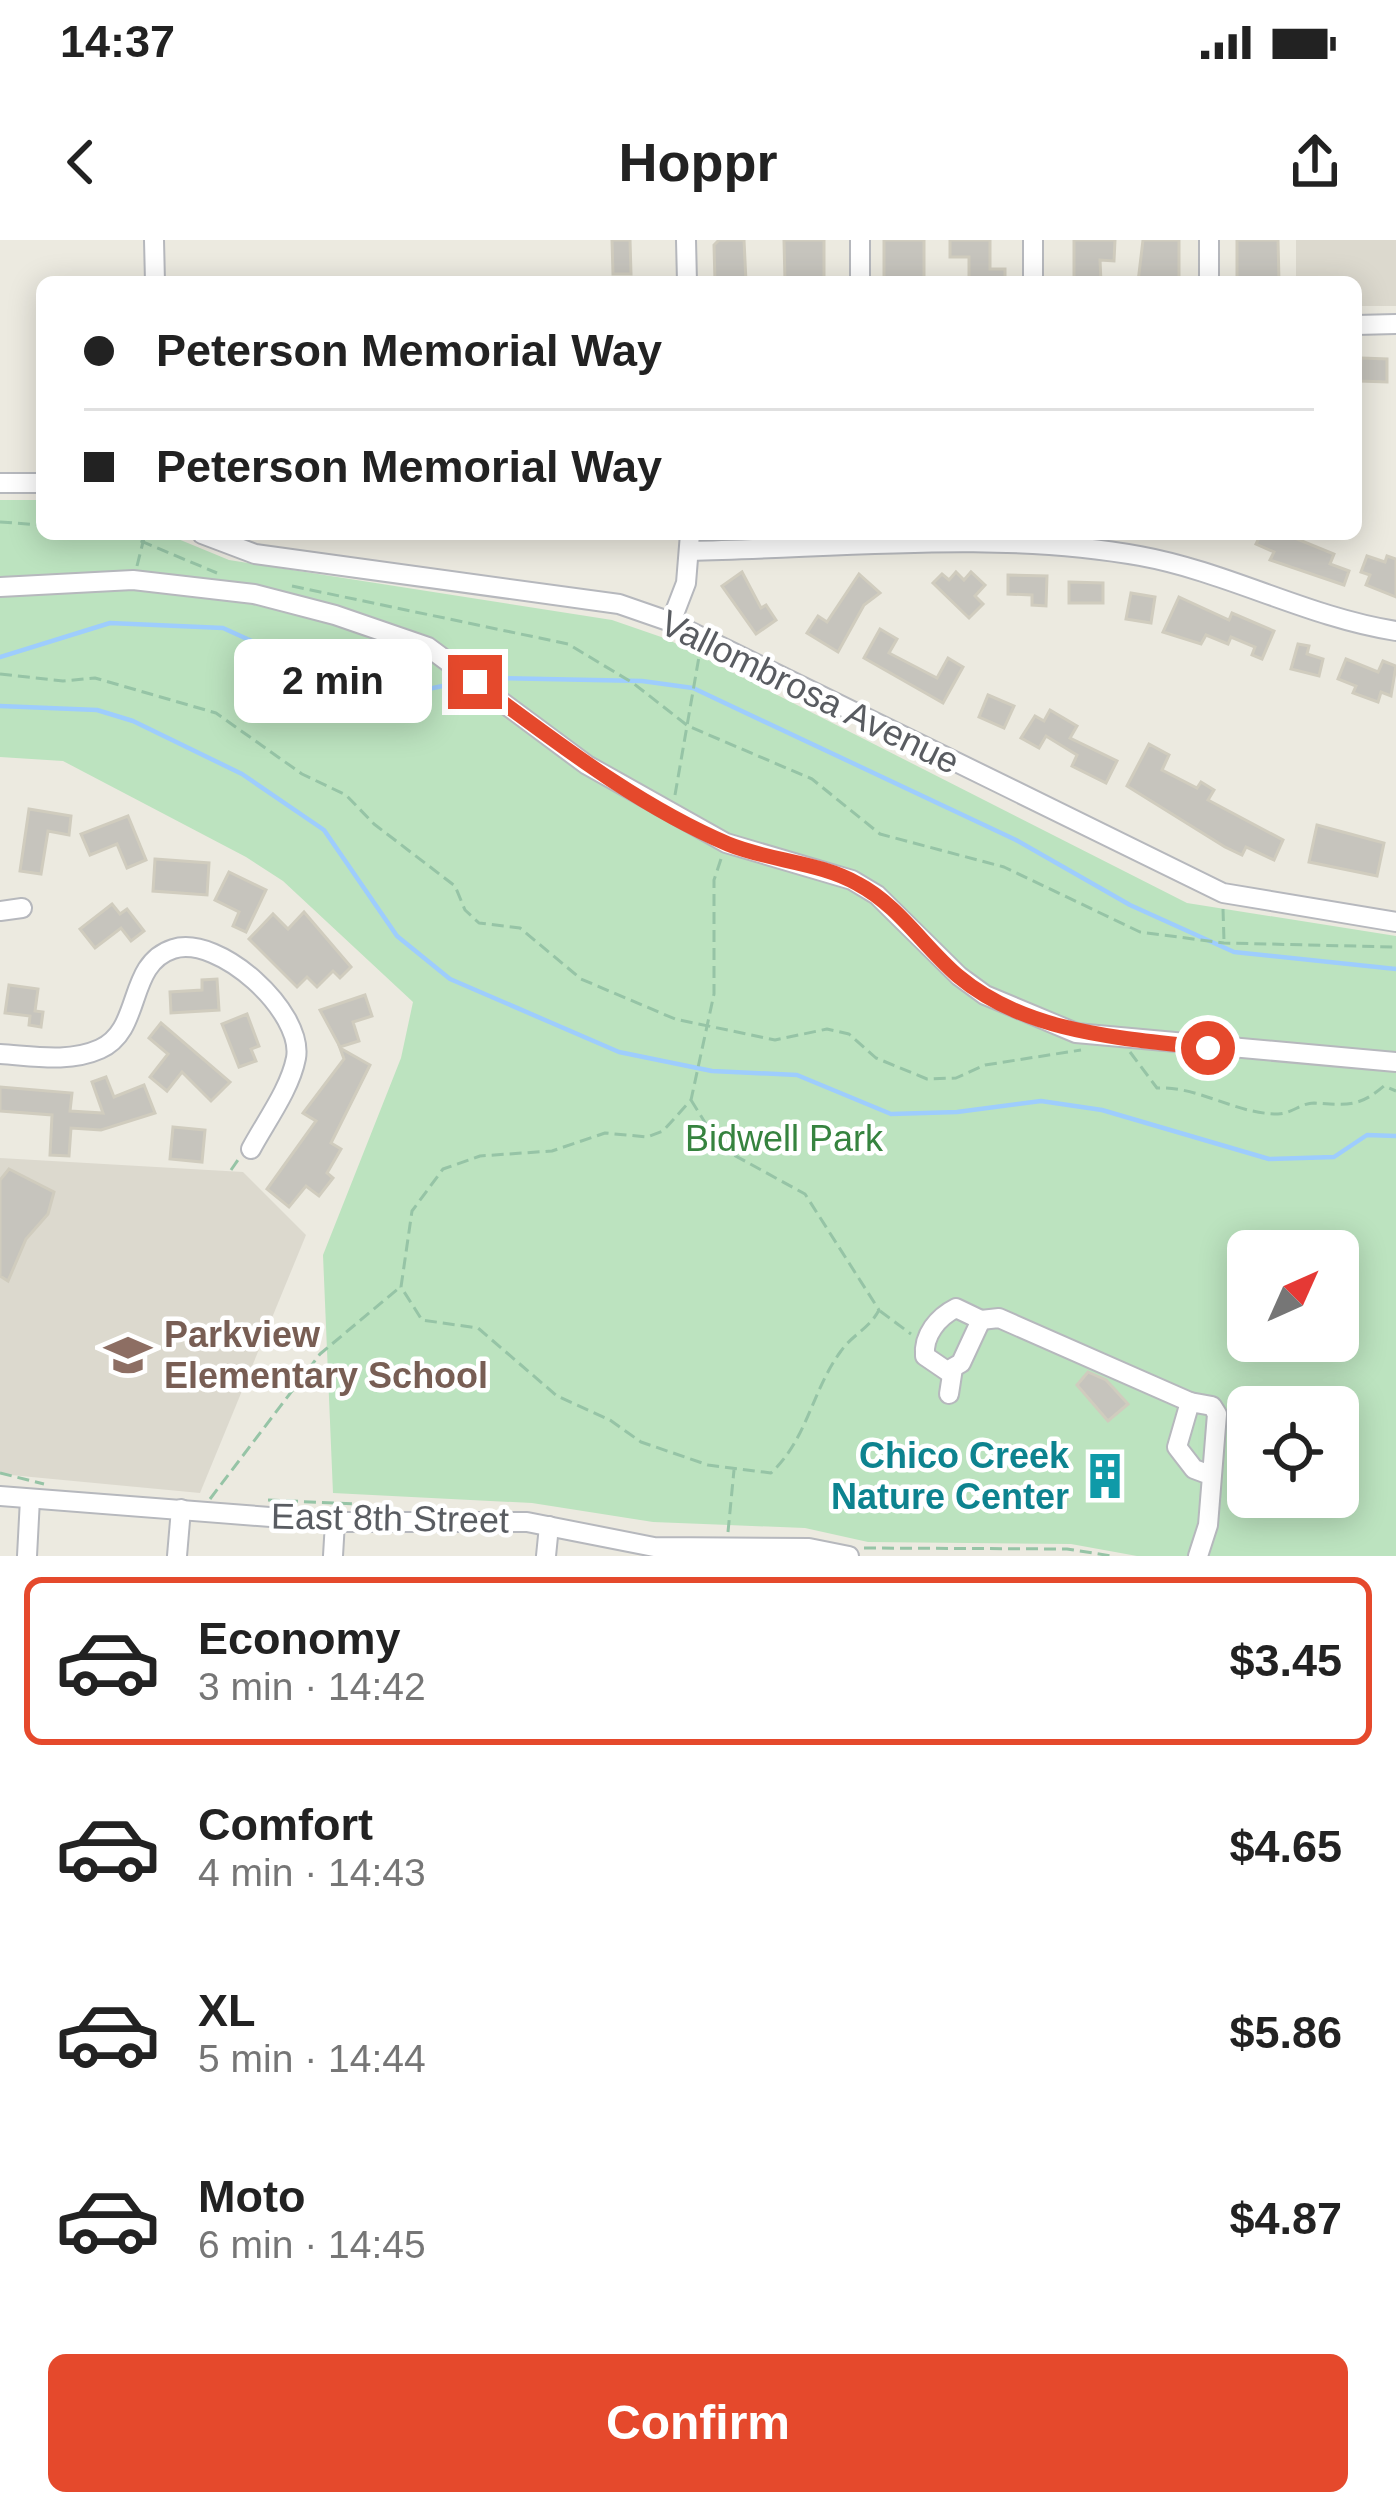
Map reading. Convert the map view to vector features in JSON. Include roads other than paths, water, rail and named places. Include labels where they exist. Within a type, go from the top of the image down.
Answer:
[{"type":"street","points":[[154,240],[155,276]]},
{"type":"street","points":[[686,240],[687,276]]},
{"type":"street","points":[[860,240],[860,276]]},
{"type":"street","points":[[1033,240],[1034,276]]},
{"type":"street","points":[[1209,240],[1209,276]]},
{"type":"street","points":[[1362,325],[1396,324]]},
{"type":"street","points":[[0,483],[36,483]]},
{"type":"street","name":"Vallombrosa Avenue","points":[[218,540],[255,554],[619,604],[671,622],[1223,893],[1396,922]]},
{"type":"street","points":[[671,622],[686,583],[690,543],[1020,542],[1085,548],[1200,570],[1356,625],[1396,631]]},
{"type":"street","points":[[0,587],[133,580],[254,594],[428,647],[587,765],[668,811],[726,843],[852,880],[877,895],[958,976],[985,995],[1076,1033],[1396,1062]]},
{"type":"street","points":[[0,911],[22,908]]},
{"type":"street","points":[[0,1054],[54,1058],[100,1049],[122,1029],[147,967],[158,956],[190,945],[207,947],[238,967],[289,1020],[296,1037],[290,1076],[251,1149]]},
{"type":"street","points":[[981,1320],[978,1336],[947,1371],[925,1356],[923,1342],[943,1315],[956,1308],[981,1320],[999,1318],[1190,1402],[1212,1406],[1217,1414],[1208,1525],[1198,1556]]},
{"type":"street","points":[[949,1394],[953,1367]]},
{"type":"street","points":[[1190,1402],[1177,1447],[1194,1469],[1210,1475]]},
{"type":"street","name":"East 8th Street","points":[[0,1496],[187,1504],[335,1522],[549,1526],[654,1551],[754,1553],[808,1548],[852,1552]]},
{"type":"street","points":[[27,1556],[30,1499]]},
{"type":"street","points":[[177,1556],[187,1504]]},
{"type":"street","points":[[333,1556],[335,1522]]},
{"type":"street","points":[[546,1556],[549,1526]]},
{"type":"waterway","points":[[0,657],[110,623],[223,628],[380,699],[462,682]]},
{"type":"waterway","points":[[485,683],[495,678],[642,681],[693,688],[1016,840],[1130,905],[1234,952],[1396,969]]},
{"type":"waterway","points":[[0,706],[97,710],[133,721],[242,774],[324,830],[397,936],[450,979],[619,1052],[712,1071],[797,1075],[891,1114],[957,1112],[1041,1101],[1102,1110],[1269,1159],[1334,1157],[1367,1135],[1396,1136]]},
{"type":"place","name":"Parkview Elementary School","points":[[128,1355]]},
{"type":"place","name":"Chico Creek Nature Center","points":[[1105,1476]]},
{"type":"park label","name":"Bidwell Park","points":[[784,1138]]}]
